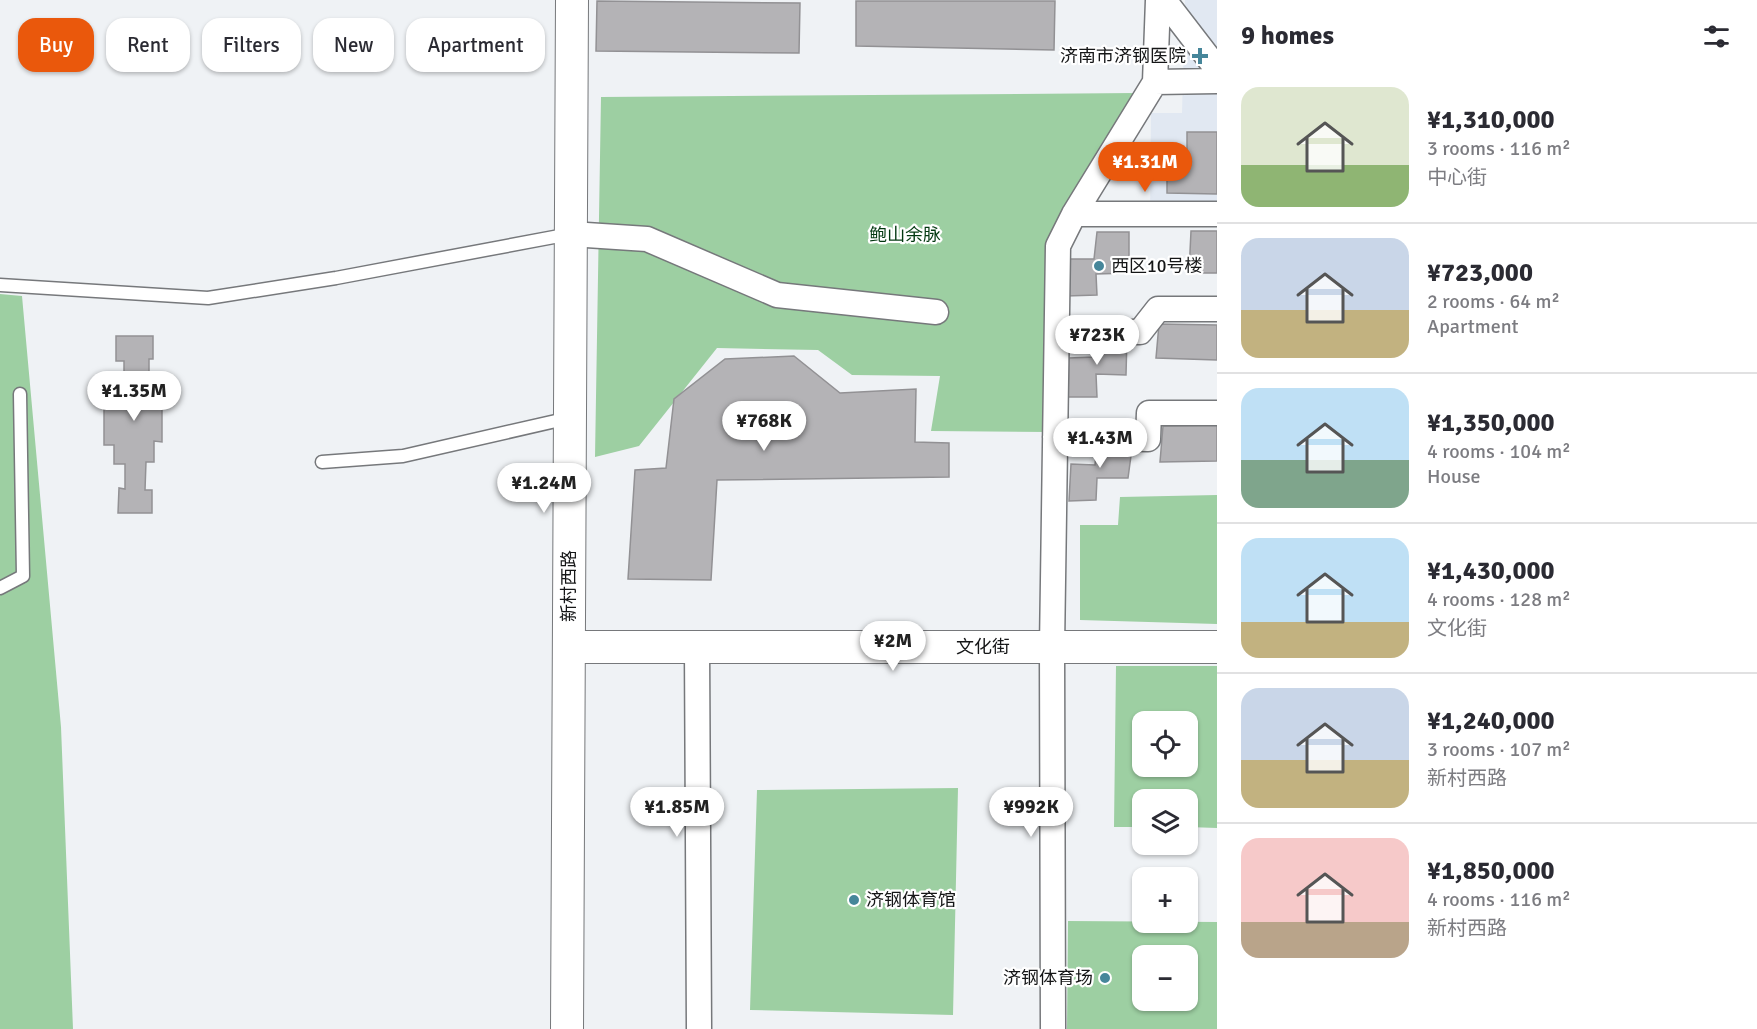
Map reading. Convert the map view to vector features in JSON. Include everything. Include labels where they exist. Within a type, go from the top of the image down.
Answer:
[{"type":"street","name":"新村西路","points":[[567,1029],[572,0]]},
{"type":"street","points":[[1053,1029],[1052,647],[1058,246],[1074,214],[1155,82],[1158,0]]},
{"type":"street","points":[[1164,0],[1217,69]]},
{"type":"street","points":[[1155,82],[1217,81]]},
{"type":"street","points":[[1074,214],[1217,214]]},
{"type":"street","points":[[571,234],[647,239],[777,295],[936,312]]},
{"type":"street","points":[[1057,331],[1140,332],[1158,309],[1217,309]]},
{"type":"street","points":[[1055,437],[1148,438],[1149,412],[1217,412]]},
{"type":"street","name":"文化街","points":[[568,647],[1217,647]]},
{"type":"street","points":[[697,647],[699,1029]]},
{"type":"lane","points":[[0,285],[208,298],[336,278],[571,234]]},
{"type":"lane","points":[[0,588],[23,576],[20,394]]},
{"type":"lane","points":[[322,462],[403,456],[570,418]]},
{"type":"shaded area","name":"济南市济钢医院","points":[[1185,0],[1217,0],[1217,214],[1150,214],[1151,113],[1182,113]]},
{"type":"green space","name":"鲍山余脉","points":[[1136,93],[1045,253],[1047,432],[931,431],[940,376],[852,375],[818,350],[717,348],[639,446],[595,457],[601,97]]},
{"type":"green space","points":[[0,294],[22,296],[61,727],[73,1029],[0,1029]]},
{"type":"green space","points":[[1217,495],[1217,624],[1080,620],[1080,525],[1118,525],[1120,497]]},
{"type":"green space","points":[[1116,666],[1217,666],[1217,828],[1198,827],[1198,789],[1132,789],[1132,827],[1114,827]]},
{"type":"green space","name":"济钢体育馆","points":[[958,788],[953,1015],[750,1010],[757,790]]},
{"type":"green space","name":"济钢体育场","points":[[1068,921],[1132,921],[1132,933],[1198,933],[1198,922],[1217,922],[1217,1029],[1067,1029]]},
{"type":"building","points":[[597,1],[800,3],[799,53],[596,51]]},
{"type":"building","points":[[856,1],[1055,1],[1054,50],[856,46]]},
{"type":"building","points":[[1187,132],[1217,132],[1217,194],[1167,193],[1167,156],[1187,156]]},
{"type":"building","points":[[1191,231],[1217,231],[1217,273],[1189,273]]},
{"type":"building","name":"西区10号楼","points":[[1097,232],[1129,232],[1129,273],[1096,274],[1097,295],[1066,296],[1069,259],[1094,259]]},
{"type":"building","points":[[1159,324],[1217,325],[1217,360],[1156,358]]},
{"type":"building","points":[[116,336],[153,336],[153,359],[149,359],[149,386],[156,386],[156,405],[162,405],[162,442],[154,441],[154,462],[146,462],[145,490],[152,490],[152,513],[118,513],[119,488],[125,489],[125,464],[114,464],[114,445],[104,445],[104,401],[113,401],[113,383],[124,383],[124,361],[116,361]]},
{"type":"building","points":[[1095,336],[1127,336],[1126,375],[1096,374],[1097,397],[1068,397],[1069,358],[1094,357]]},
{"type":"building","points":[[794,356],[840,393],[916,389],[915,442],[949,443],[949,477],[717,480],[711,580],[628,579],[635,470],[666,468],[674,399],[725,359]]},
{"type":"building","points":[[1217,425],[1217,461],[1160,462],[1163,426]]},
{"type":"building","points":[[1133,441],[1128,478],[1097,478],[1096,500],[1069,501],[1071,464],[1095,465],[1097,442]]},
{"type":"place","name":"济南市济钢医院","points":[[1200,56]]},
{"type":"place","name":"西区10号楼","points":[[1099,266]]},
{"type":"place","name":"济钢体育馆","points":[[854,900]]},
{"type":"place","name":"济钢体育场","points":[[1105,978]]}]
